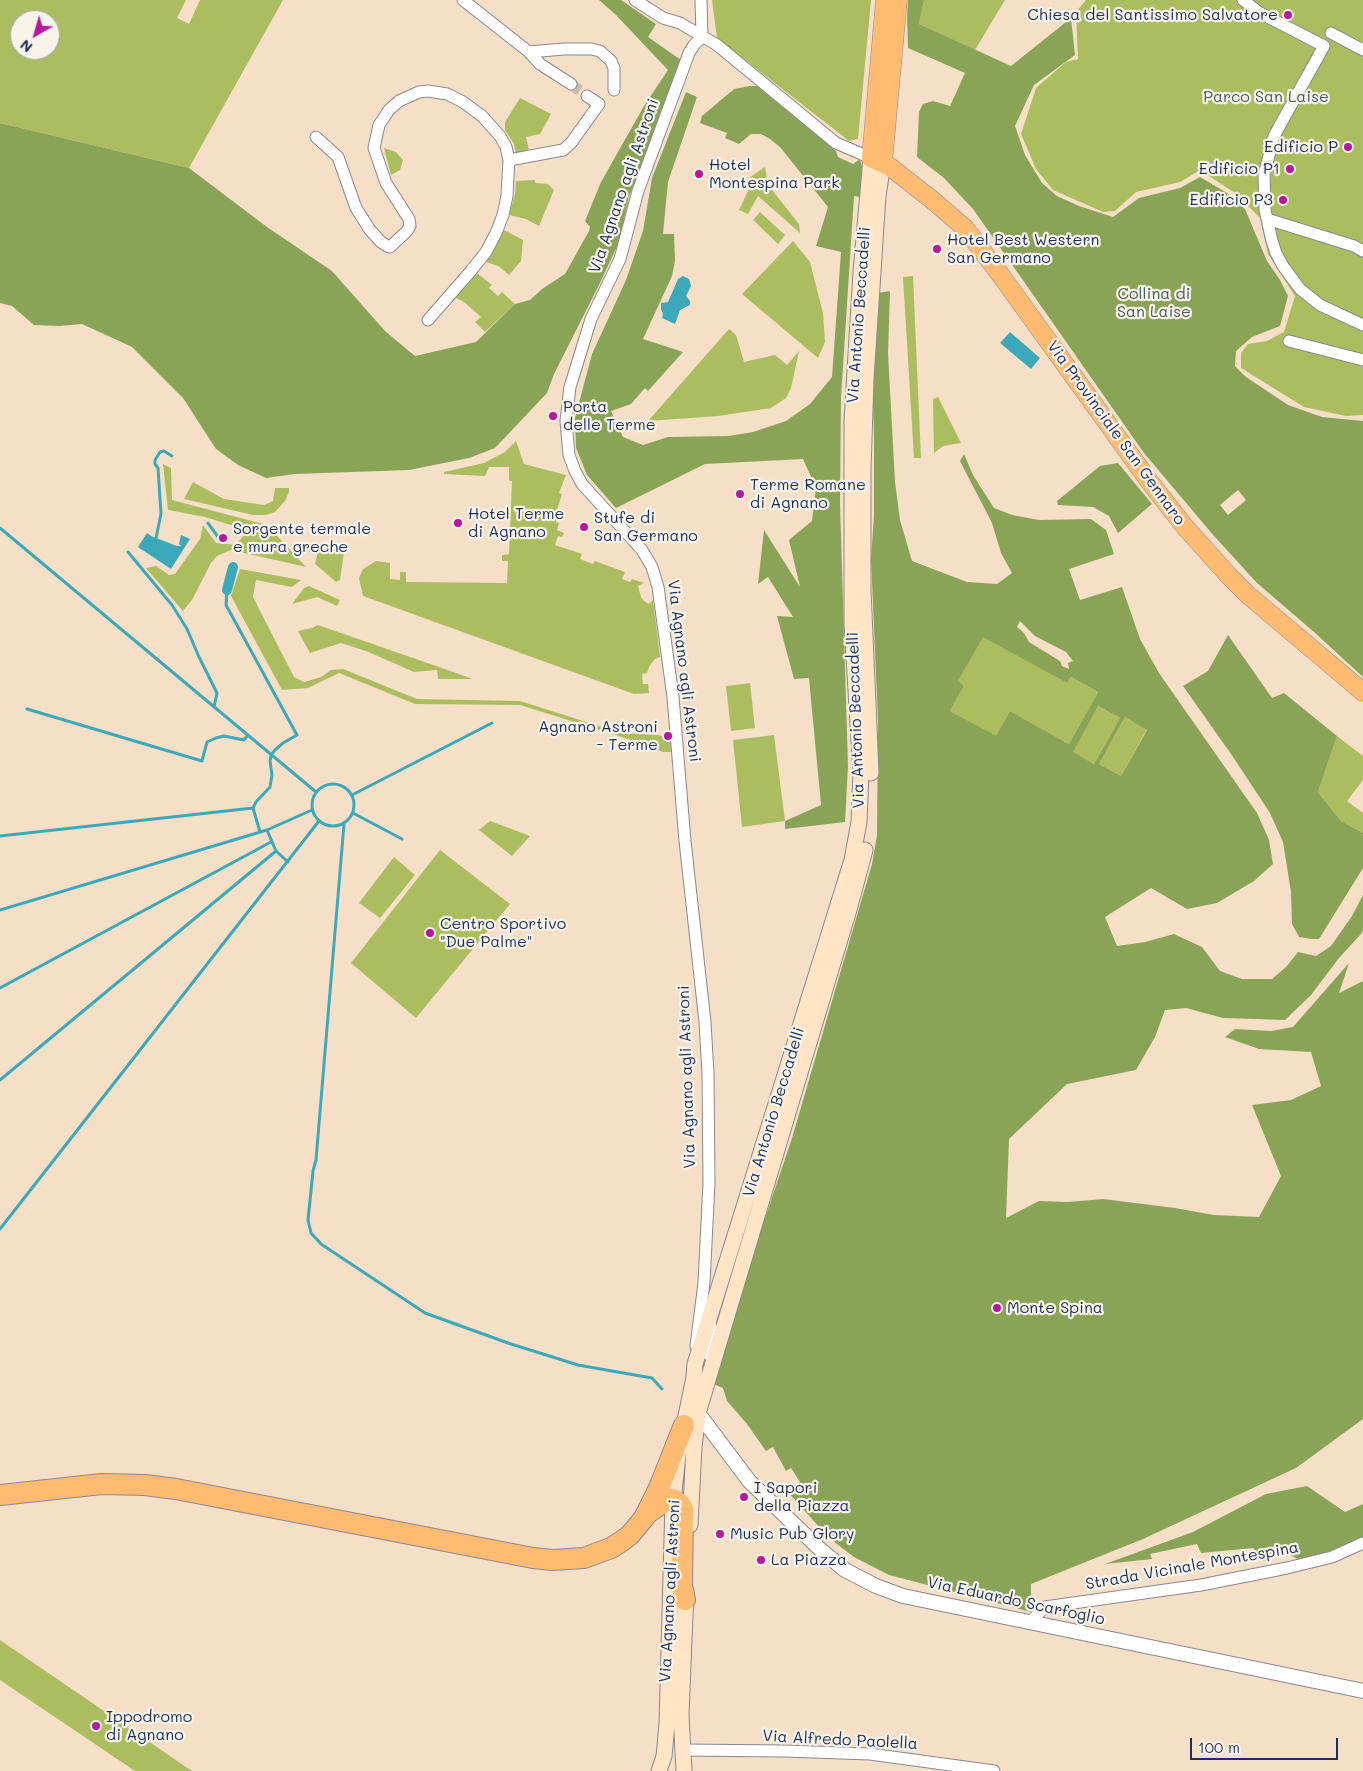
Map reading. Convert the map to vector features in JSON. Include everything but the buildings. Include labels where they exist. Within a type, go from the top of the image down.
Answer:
[{"type":"highway","points":[[644,1518],[659,1488],[688,1416]]},
{"type":"highway","points":[[0,1495],[102,1484],[145,1485],[533,1558],[553,1560],[584,1558],[611,1548],[630,1535],[644,1518],[663,1501],[673,1499],[683,1509],[682,1587],[685,1600]]},
{"type":"main road","name":"Via Antonio Beccadelli","points":[[688,1416],[695,1364],[852,860],[859,822],[861,773],[852,625],[852,421],[869,256],[878,196],[877,160],[885,0]]},
{"type":"main road","name":"Via Antonio Beccadelli","points":[[877,160],[898,0]]},
{"type":"main road","name":"Via Provinciale San Gennaro","points":[[877,160],[954,217],[976,240],[1149,481],[1210,555],[1248,595],[1363,692]]},
{"type":"main road","name":"Via Antonio Beccadelli","points":[[688,1416],[708,1376],[850,906],[869,822],[871,780],[863,590],[863,470],[869,256]]},
{"type":"main road","name":"Via Agnano agli Astroni","points":[[684,1771],[681,1715],[685,1600],[694,1447],[688,1416]]},
{"type":"main road","name":"Via Agnano agli Astroni","points":[[662,1771],[667,1724],[673,1499],[678,1455],[688,1416]]},
{"type":"street","points":[[463,0],[528,52],[540,64],[571,84]]},
{"type":"street","name":"Via Provinciale San Gennaro","points":[[635,0],[663,18],[680,23],[717,45],[836,143],[877,160]]},
{"type":"street","points":[[701,0],[702,37]]},
{"type":"street","points":[[1243,0],[1260,13],[1324,46],[1279,124],[1271,143],[1266,162],[1263,187],[1267,219],[1276,252],[1283,266],[1300,289],[1320,305],[1363,325]]},
{"type":"street","points":[[1331,32],[1363,50]]},
{"type":"street","name":"Via Agnano agli Astroni","points":[[695,1364],[704,1283],[709,1183],[708,1074],[705,1022],[685,841],[672,697],[658,587],[652,567],[642,550],[582,484],[574,471],[569,455],[566,427],[570,387],[591,319],[620,259],[638,190],[689,53],[702,37]]},
{"type":"street","points":[[528,52],[564,49],[592,49],[600,51],[611,61],[614,68],[614,90]]},
{"type":"street","points":[[316,137],[338,157],[356,208],[370,230],[390,247],[410,226],[409,219],[386,183],[374,148],[379,124],[388,110],[399,101],[419,92],[428,91],[447,94],[482,116],[492,126],[506,147],[509,160],[505,210],[496,233],[486,252],[428,320]]},
{"type":"street","points":[[509,160],[563,150],[571,143],[599,104],[587,96]]},
{"type":"street","points":[[1267,219],[1344,243],[1363,251]]},
{"type":"street","points":[[1288,341],[1363,360]]},
{"type":"street","points":[[704,1283],[712,1330],[708,1376]]},
{"type":"street","name":"Via Eduardo Scarfoglio","points":[[688,1416],[717,1439],[750,1482],[822,1551],[856,1576],[876,1586],[903,1596],[1363,1691]]},
{"type":"street","points":[[694,1447],[701,1437],[708,1436],[717,1439]]},
{"type":"street","name":"Strada Vicinale Montespina","points":[[1030,1622],[1045,1607],[1201,1584],[1287,1568],[1332,1557],[1363,1543]]},
{"type":"street","name":"Via Alfredo Paolella","points":[[682,1750],[870,1754],[994,1771]]},
{"type":"green space","points":[[0,0],[186,0],[177,18],[189,24],[200,0],[283,0],[189,168],[0,123]]},
{"type":"green space","points":[[599,0],[621,0],[656,24],[648,37],[681,60],[656,132],[629,196],[619,242],[599,285],[554,374],[547,393],[495,448],[469,458],[409,470],[295,474],[266,478],[238,465],[216,449],[183,398],[132,347],[82,324],[60,326],[34,325],[12,306],[0,303],[0,123],[189,168],[267,227],[332,271],[385,331],[415,356],[476,342],[515,304],[530,300],[542,289],[565,274],[589,231],[590,227],[585,221],[601,182],[644,106],[668,70],[616,15]]},
{"type":"green space","points":[[712,0],[871,0],[858,139],[849,141],[717,38]]},
{"type":"green space","name":"Collina di San Laise","points":[[908,0],[924,0],[919,24],[1011,66],[1071,18],[1075,55],[1034,85],[1015,126],[1025,155],[1042,183],[1057,196],[1079,206],[1113,217],[1139,198],[1180,188],[1200,177],[1227,193],[1245,209],[1267,261],[1288,296],[1280,326],[1252,337],[1236,351],[1235,366],[1246,377],[1288,405],[1322,417],[1363,421],[1363,677],[1257,583],[1214,536],[1144,453],[973,209],[944,178],[917,157],[919,112],[923,104],[933,101],[950,106],[965,73],[908,48]],"holes":[[[1238,490],[1246,500],[1228,515],[1220,505]]]},
{"type":"green space","points":[[924,0],[1005,0],[975,50],[919,24]]},
{"type":"green space","name":"Parco San Laise","points":[[1086,0],[1363,0],[1363,415],[1346,416],[1304,407],[1241,368],[1241,353],[1248,344],[1267,341],[1284,332],[1295,296],[1268,254],[1260,218],[1235,193],[1200,170],[1180,182],[1136,192],[1115,211],[1103,212],[1053,190],[1036,169],[1021,134],[1036,88],[1066,62],[1078,59],[1076,12]]},
{"type":"green space","points":[[758,86],[836,151],[838,157],[853,164],[860,159],[862,167],[860,197],[854,196],[841,397],[840,503],[848,766],[845,822],[785,829],[785,821],[821,805],[809,678],[794,679],[777,616],[793,617],[768,577],[758,584],[764,530],[800,587],[789,540],[812,521],[816,488],[803,459],[705,464],[616,508],[587,475],[576,448],[575,418],[592,354],[626,280],[643,231],[652,178],[686,92],[697,97],[668,182],[663,234],[674,234],[675,261],[672,276],[643,339],[683,352],[648,391],[645,388],[631,404],[611,411],[623,437],[643,445],[668,437],[728,436],[753,432],[786,421],[810,404],[832,377],[841,252],[816,246],[828,207],[780,147],[770,139],[761,134],[751,134],[739,144],[725,138],[727,133],[700,123],[702,116],[734,89]]},
{"type":"green space","points":[[520,98],[551,114],[540,134],[526,137],[529,150],[516,154],[514,144],[505,130],[505,122]]},
{"type":"green space","points":[[384,148],[396,152],[403,160],[400,170],[391,175]]},
{"type":"green space","points":[[765,167],[768,185],[799,224],[800,233],[758,196],[748,214],[739,210],[750,187],[749,178]]},
{"type":"green space","points":[[535,180],[535,183],[548,184],[554,190],[539,226],[526,219],[509,215],[515,194],[516,181]]},
{"type":"green space","points":[[760,212],[785,235],[778,244],[753,220]]},
{"type":"green space","points":[[504,230],[523,240],[521,261],[509,275],[498,266],[486,262]]},
{"type":"green space","points":[[793,241],[810,262],[823,313],[825,342],[818,358],[742,294]]},
{"type":"green space","points":[[477,273],[492,285],[489,288],[498,296],[502,292],[515,304],[485,332],[475,322],[481,317],[464,302],[454,297]]},
{"type":"green space","points":[[913,276],[921,458],[914,458],[903,277]]},
{"type":"green space","points":[[890,291],[888,353],[895,482],[900,520],[912,561],[967,582],[997,584],[1012,573],[1001,553],[992,523],[960,461],[964,454],[973,475],[994,508],[1012,515],[1039,520],[1091,519],[1106,530],[1114,554],[1069,569],[1080,600],[1122,587],[1140,639],[1159,673],[1257,813],[1269,840],[1273,864],[1254,881],[1217,903],[1187,909],[1151,888],[1105,917],[1117,946],[1145,942],[1174,934],[1202,947],[1220,971],[1242,979],[1272,979],[1286,967],[1298,952],[1316,956],[1331,946],[1352,916],[1363,895],[1363,930],[1361,934],[1339,958],[1311,995],[1285,1020],[1223,1018],[1186,1008],[1165,1010],[1155,1037],[1136,1070],[1067,1084],[1009,1139],[1006,1218],[1039,1201],[1068,1202],[1103,1199],[1214,1215],[1259,1217],[1281,1176],[1252,1105],[1291,1100],[1321,1086],[1311,1052],[1259,1049],[1225,1037],[1235,1029],[1271,1031],[1293,1027],[1349,963],[1339,993],[1363,981],[1363,1419],[1296,1468],[1143,1539],[1031,1584],[1031,1612],[889,1575],[854,1557],[829,1538],[787,1491],[800,1482],[791,1468],[786,1471],[773,1447],[766,1451],[747,1424],[727,1401],[723,1388],[713,1384],[740,1293],[792,1138],[872,864],[877,835],[878,721],[871,558],[874,515],[872,360],[878,293]],"holes":[[[1020,621],[1035,636],[1066,652],[1073,661],[1068,663],[1069,669],[1062,666],[1060,661],[1029,642],[1024,633],[1017,627]],[[983,637],[1067,683],[1071,677],[1098,692],[1069,744],[1010,711],[996,736],[950,711],[964,686],[958,681]],[[1098,706],[1120,718],[1094,764],[1073,752]],[[1125,717],[1147,730],[1121,776],[1099,764]]]},
{"type":"green space","points":[[729,329],[736,335],[744,362],[775,355],[787,365],[799,351],[791,388],[786,398],[771,408],[718,416],[648,421]]},
{"type":"green space","points":[[938,397],[961,443],[943,446],[934,453],[933,399]]},
{"type":"green space","points":[[516,441],[524,464],[566,475],[559,493],[562,494],[556,513],[558,514],[556,522],[559,523],[557,530],[564,533],[562,537],[558,536],[555,545],[582,554],[580,559],[593,564],[595,561],[625,572],[622,579],[630,582],[632,579],[644,583],[638,586],[644,601],[649,604],[653,600],[660,657],[655,659],[650,665],[647,673],[642,674],[643,684],[648,684],[649,693],[634,694],[363,596],[359,578],[363,569],[376,561],[390,563],[390,579],[400,580],[400,572],[406,572],[406,582],[507,583],[508,561],[502,561],[502,555],[509,554],[512,481],[509,481],[509,467],[489,467],[485,476],[444,474],[444,472],[484,463],[505,452]]},
{"type":"green space","points":[[1118,463],[1152,504],[1118,533],[1109,516],[1093,507],[1058,505],[1057,501],[1100,466]]},
{"type":"green space","points":[[163,464],[171,468],[172,500],[267,525],[306,567],[231,550],[217,556],[211,563],[192,600],[183,611],[146,568],[156,566],[169,575],[175,574],[200,539],[203,525],[216,543],[236,545],[244,535],[234,526],[205,517],[168,510]]},
{"type":"green space","points":[[193,482],[224,499],[264,505],[273,501],[275,488],[289,488],[289,492],[285,501],[275,512],[266,515],[253,515],[184,499]]},
{"type":"green space","points":[[318,551],[344,552],[340,580],[336,582],[315,564]]},
{"type":"green space","points":[[240,569],[301,580],[292,587],[256,580],[253,597],[294,677],[304,682],[321,677],[331,670],[343,669],[417,699],[520,701],[621,733],[658,735],[670,738],[671,752],[663,752],[520,705],[415,704],[339,673],[308,688],[282,690],[231,596]]},
{"type":"green space","points":[[309,586],[340,600],[337,606],[317,597],[292,604],[304,588]]},
{"type":"green space","points":[[318,625],[473,679],[438,679],[437,670],[414,672],[366,651],[341,643],[310,653],[298,631]]},
{"type":"green space","points":[[1228,635],[1272,698],[1284,693],[1337,736],[1318,792],[1341,821],[1363,833],[1363,868],[1319,939],[1299,937],[1292,924],[1291,892],[1283,842],[1270,813],[1183,686],[1208,671]]},
{"type":"green space","points":[[983,636],[1067,683],[1071,677],[1098,692],[1069,744],[1010,711],[996,737],[950,711],[964,686],[957,682]]},
{"type":"green space","points":[[750,683],[755,728],[731,731],[726,686]]},
{"type":"green space","points":[[1098,706],[1120,718],[1094,764],[1072,752]]},
{"type":"green space","points":[[1125,717],[1147,729],[1121,776],[1099,764]]},
{"type":"green space","points":[[774,735],[785,821],[742,827],[733,740]]},
{"type":"green space","points":[[1337,736],[1363,756],[1363,780],[1347,801],[1363,813],[1363,833],[1341,821],[1318,792]]},
{"type":"green space","points":[[490,821],[530,836],[512,856],[479,830]]},
{"type":"green space","points":[[440,850],[510,904],[416,1018],[351,963]]},
{"type":"green space","points":[[394,857],[415,875],[380,918],[359,903]]},
{"type":"green space","points":[[1307,1486],[1345,1512],[1363,1504],[1363,1537],[1329,1554],[1302,1561],[1288,1554],[1263,1561],[1253,1548],[1201,1553],[1197,1544],[1150,1554],[1152,1559],[1105,1564],[1193,1532],[1266,1494]]},
{"type":"green space","name":"Ippodromo di Agnano","points":[[0,1640],[192,1771],[135,1771],[0,1680]]},
{"type":"water","points":[[683,276],[689,279],[691,286],[686,296],[690,301],[690,305],[680,310],[675,324],[662,318],[661,303],[668,302],[678,279]]},
{"type":"water","points":[[1010,332],[1040,358],[1031,369],[1000,343]]},
{"type":"water","points":[[147,533],[177,546],[181,546],[179,544],[181,535],[190,539],[171,569],[138,547]]},
{"type":"waterway","points":[[156,538],[161,514],[158,468],[155,460],[160,452],[164,451],[172,456]]},
{"type":"waterway","points":[[208,523],[221,541]]},
{"type":"waterway","points":[[0,528],[316,792]]},
{"type":"waterway","points":[[128,552],[172,605],[187,629],[217,693],[214,707]]},
{"type":"waterway","points":[[227,590],[233,567]]},
{"type":"waterway","points":[[227,590],[226,605],[297,735],[283,743],[271,755],[272,775],[270,787],[253,808],[260,832]]},
{"type":"waterway","points":[[27,709],[202,761],[207,742],[224,736],[244,740],[248,735]]},
{"type":"waterway","points":[[352,795],[492,723]]},
{"type":"waterway","points":[[337,784],[345,787],[351,793],[354,805],[351,817],[345,823],[329,826],[321,823],[315,817],[312,801],[315,793],[321,787],[337,784]]},
{"type":"waterway","points":[[0,836],[253,808]]},
{"type":"waterway","points":[[0,910],[267,830],[312,810]]},
{"type":"waterway","points":[[353,813],[402,839]]},
{"type":"waterway","points":[[0,1229],[319,821]]},
{"type":"waterway","points":[[344,824],[316,1160],[313,1171],[308,1220],[311,1233],[321,1244],[425,1313],[508,1343],[578,1365],[652,1378],[662,1389]]},
{"type":"waterway","points":[[267,830],[276,851],[288,862]]},
{"type":"waterway","points":[[0,988],[271,842]]},
{"type":"waterway","points":[[0,1080],[276,851]]},
{"type":"tunnel","points":[[571,84],[587,96]]},
{"type":"place","name":"Chiesa del Santissimo Salvatore","points":[[1288,15]]},
{"type":"place","name":"Edificio P","points":[[1348,147]]},
{"type":"place","name":"Edificio P1","points":[[1290,169]]},
{"type":"place","name":"Hotel Montespina Park","points":[[699,174]]},
{"type":"place","name":"Edificio P3","points":[[1283,200]]},
{"type":"place","name":"Hotel Best Western San Germano","points":[[937,249]]},
{"type":"place","name":"Porta delle Terme","points":[[553,416]]},
{"type":"place","name":"Terme Romane di Agnano","points":[[740,494]]},
{"type":"place","name":"Hotel Terme di Agnano","points":[[458,523]]},
{"type":"place","name":"Stufe di San Germano","points":[[584,527]]},
{"type":"place","name":"Sorgente termale e mura greche","points":[[223,538]]},
{"type":"place","name":"Agnano Astroni - Terme","points":[[668,736]]},
{"type":"place","name":"Centro Sportivo \"Due Palme\"","points":[[430,933]]},
{"type":"place","name":"Monte Spina","points":[[997,1308]]},
{"type":"place","name":"I Sapori della Piazza","points":[[744,1497]]},
{"type":"place","name":"Music Pub Glory","points":[[720,1534]]},
{"type":"place","name":"La Piazza","points":[[761,1560]]},
{"type":"place","name":"Ippodromo di Agnano","points":[[96,1726]]}]
